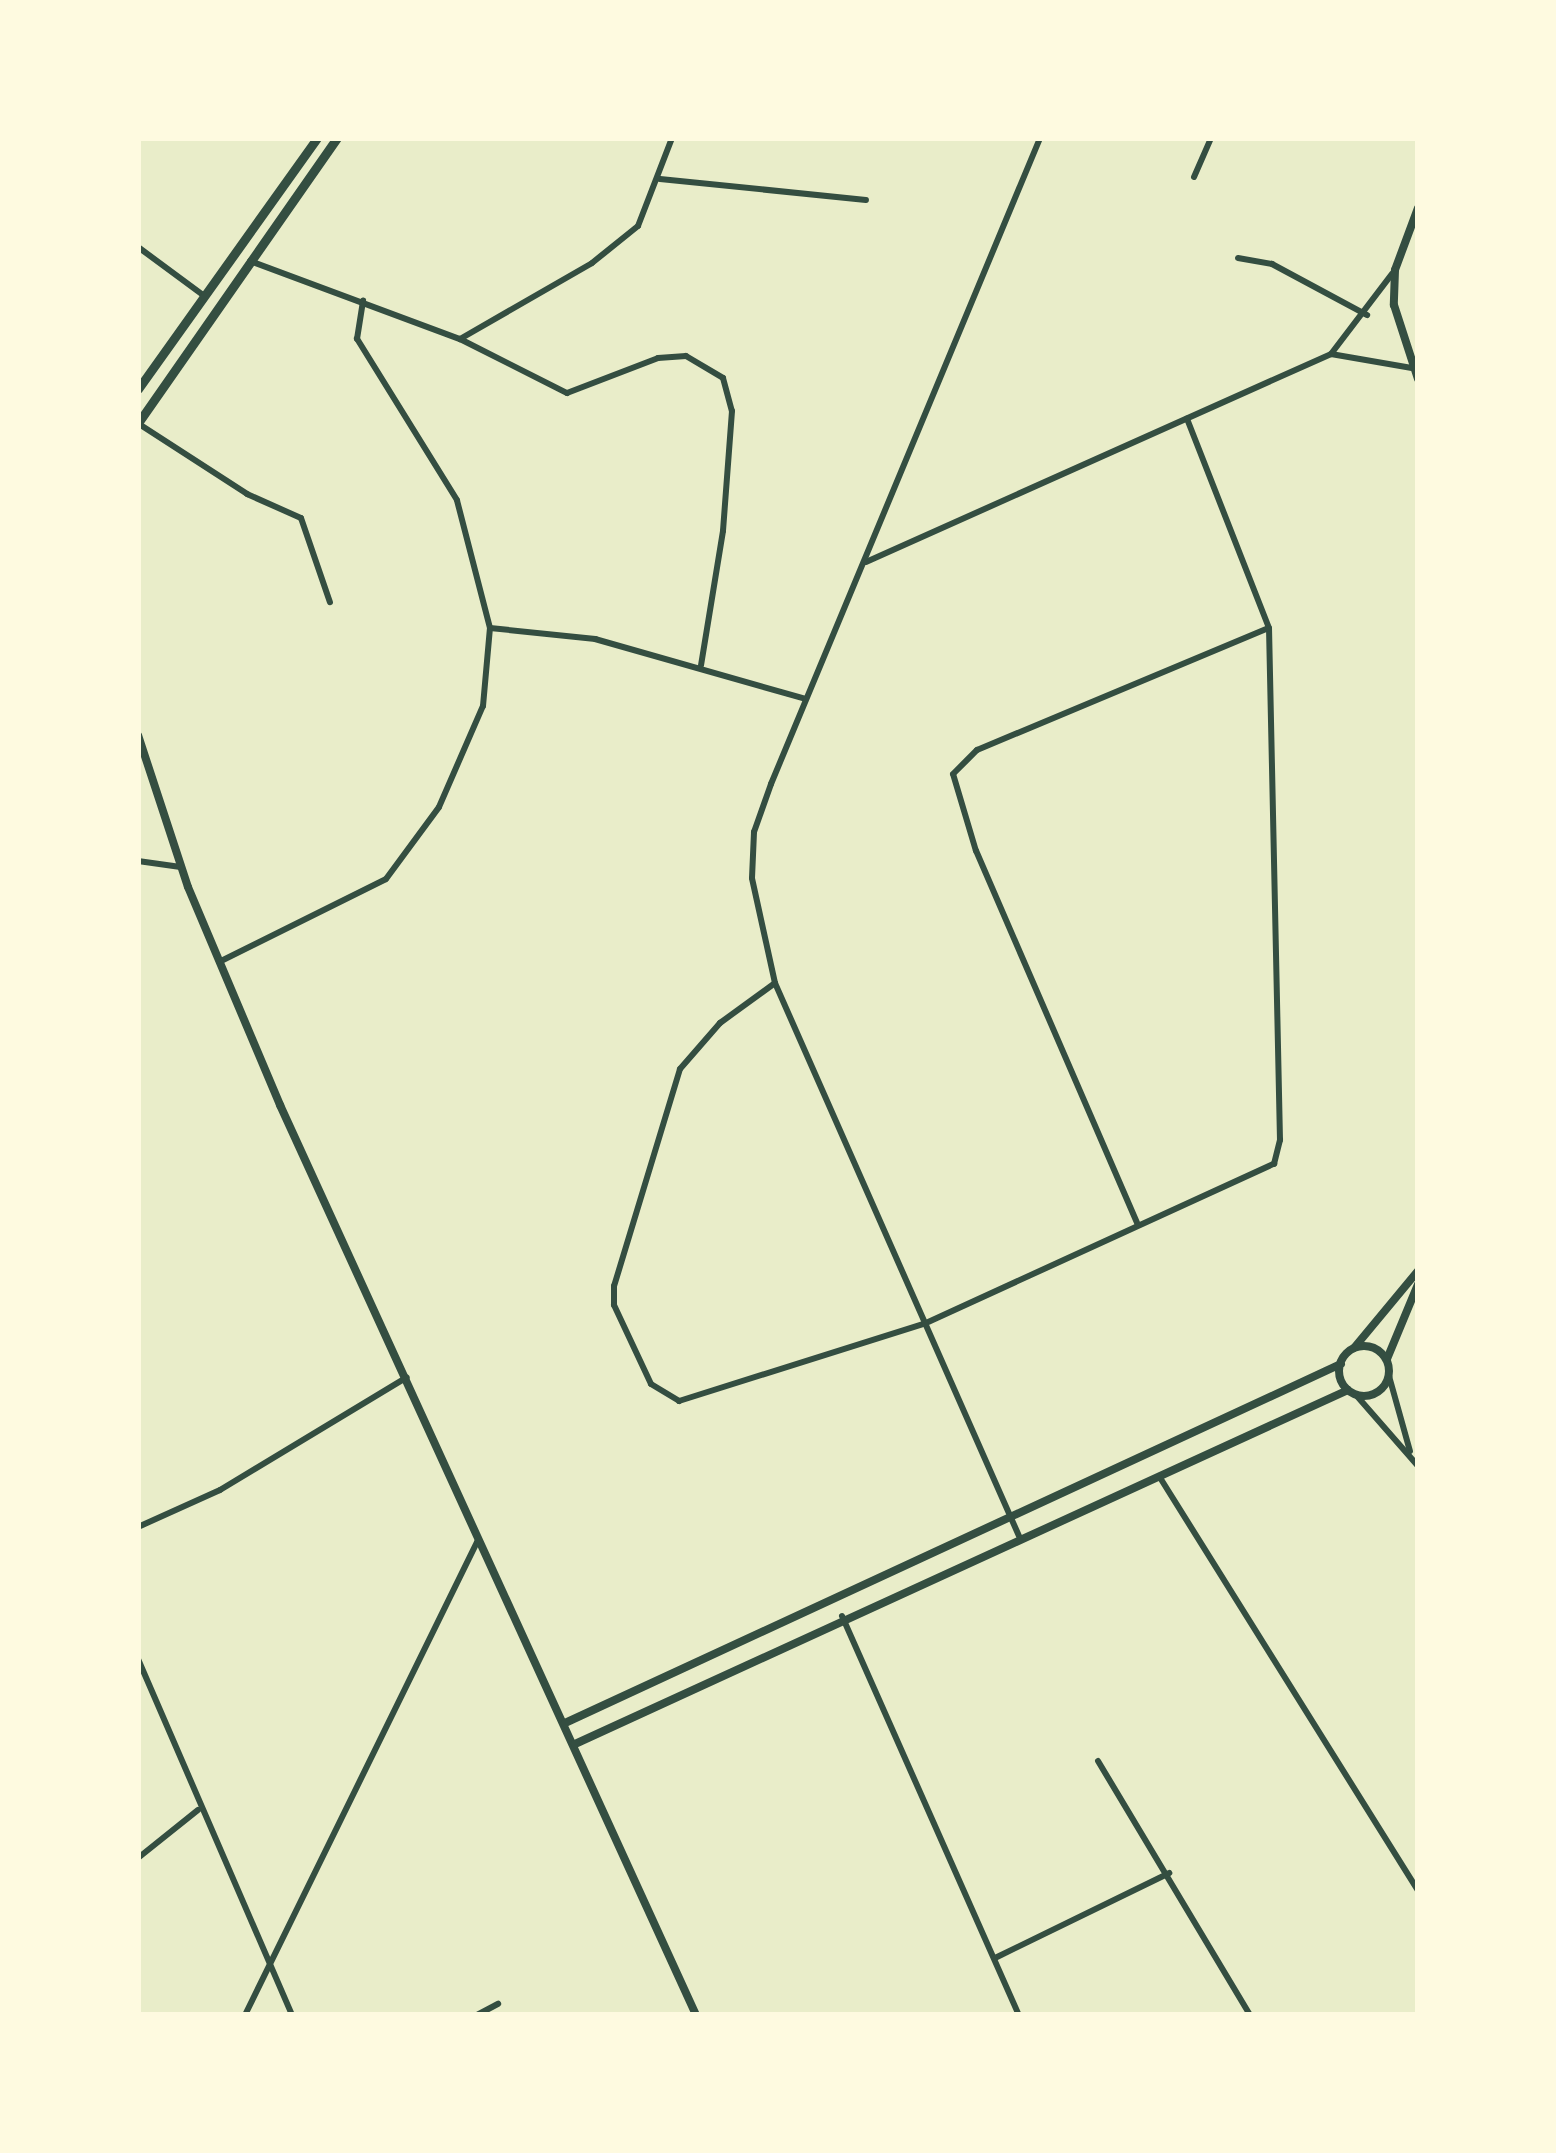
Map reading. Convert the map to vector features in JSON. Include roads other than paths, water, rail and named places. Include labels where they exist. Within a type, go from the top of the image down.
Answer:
[{"type":"main road","points":[[138,389],[317,138]]},
{"type":"main road","points":[[138,423],[337,138]]},
{"type":"street","points":[[460,339],[618,245],[638,226],[672,138]]},
{"type":"street","points":[[1019,1536],[775,982],[752,878],[754,832],[805,700],[1040,138]]},
{"type":"street","points":[[1194,177],[1211,138]]},
{"type":"street","points":[[660,179],[866,200]]},
{"type":"street","points":[[863,563],[1331,354],[1367,315],[1395,270],[1418,208]]},
{"type":"street","points":[[138,247],[203,296]]},
{"type":"street","points":[[1238,258],[1272,264],[1367,315]]},
{"type":"street","points":[[250,261],[460,339],[567,393],[658,358],[686,356],[723,378],[732,411],[723,531],[701,665]]},
{"type":"street","points":[[1395,270],[1401,337],[1418,379]]},
{"type":"street","points":[[218,962],[397,868],[475,735],[490,628],[457,500],[357,339],[363,300]]},
{"type":"street","points":[[1401,337],[1418,337]]},
{"type":"street","points":[[1331,354],[1412,368]]},
{"type":"street","points":[[775,982],[720,1022],[680,1069],[614,1305],[651,1384],[679,1401],[926,1323],[1274,1164],[1280,1140],[1270,628],[1187,418]]},
{"type":"street","points":[[138,423],[247,494],[301,518],[330,602]]},
{"type":"street","points":[[490,628],[595,639],[701,665],[805,700]]},
{"type":"street","points":[[1138,1226],[976,851],[953,774],[977,749],[1270,628]]},
{"type":"street","points":[[138,735],[218,962],[696,2015]]},
{"type":"street","points":[[138,861],[181,867]]},
{"type":"street","points":[[565,1723],[1341,1364],[1418,1270]]},
{"type":"street","points":[[1418,1284],[1387,1360],[1418,1466]]},
{"type":"street","points":[[1353,1349],[1372,1348],[1387,1360]]},
{"type":"street","points":[[1341,1364],[1352,1393],[1412,1454]]},
{"type":"street","points":[[574,1744],[1157,1473],[1352,1393],[1376,1394],[1389,1376]]},
{"type":"street","points":[[138,1528],[220,1490],[406,1377]]},
{"type":"street","points":[[1157,1473],[1418,1890]]},
{"type":"street","points":[[244,2015],[268,1954],[364,1778],[478,1532]]},
{"type":"street","points":[[842,1616],[1019,2015]]},
{"type":"street","points":[[138,1659],[198,1810],[268,1954],[292,2015]]},
{"type":"street","points":[[1098,1761],[1171,1873],[1250,2015]]},
{"type":"street","points":[[138,1858],[198,1810]]},
{"type":"street","points":[[995,1958],[1171,1873]]},
{"type":"street","points":[[477,2015],[498,2004]]}]
